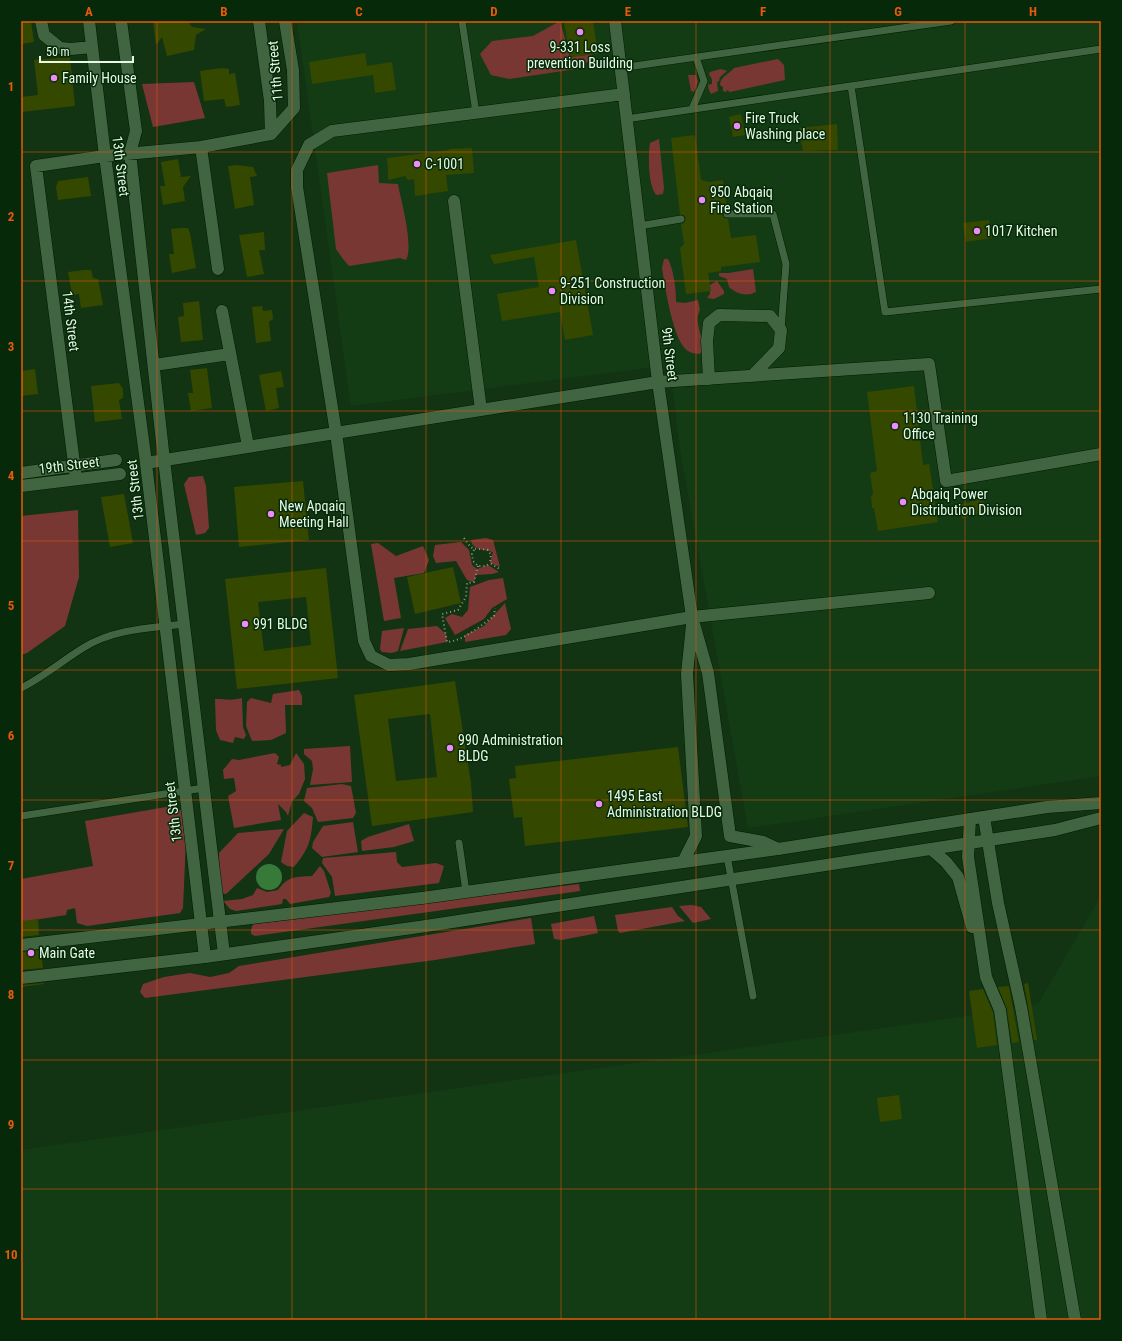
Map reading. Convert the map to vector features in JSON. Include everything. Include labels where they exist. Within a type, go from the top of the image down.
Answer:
[{"type":"street","points":[[41,21],[44,35],[60,48],[71,49],[92,47]]},
{"type":"street","name":"13th Street","points":[[89,21],[105,156],[146,463],[205,957]]},
{"type":"street","name":"13th Street","points":[[121,21],[136,131],[130,153],[164,460],[224,954]]},
{"type":"street","points":[[105,156],[201,147],[271,134],[270,102],[259,21]]},
{"type":"street","name":"11th Street","points":[[271,134],[294,108],[293,70],[285,21]]},
{"type":"street","name":"9th Street","points":[[615,21],[658,382],[692,618]]},
{"type":"street","points":[[624,94],[332,131],[309,145],[297,170],[297,187],[336,433],[364,641],[371,656],[389,665],[409,664],[692,618],[929,593]]},
{"type":"street","points":[[201,147],[218,269]]},
{"type":"street","name":"14th Street","points":[[76,479],[36,166],[105,156]]},
{"type":"street","points":[[454,201],[481,410]]},
{"type":"street","points":[[222,311],[248,446]]},
{"type":"street","points":[[709,379],[707,341],[709,323],[719,315],[770,316],[781,330],[779,348],[752,376]]},
{"type":"street","points":[[154,365],[230,354]]},
{"type":"street","points":[[146,463],[658,382],[929,364],[946,481],[1101,454]]},
{"type":"street","name":"19th Street","points":[[21,473],[116,460]]},
{"type":"street","name":"19th Street","points":[[21,486],[120,474]]},
{"type":"street","points":[[692,618],[708,673],[730,836],[764,842],[778,849]]},
{"type":"street","points":[[683,862],[696,836],[687,674],[692,618]]},
{"type":"street","points":[[21,946],[422,898],[778,849],[1047,807],[1101,802]]},
{"type":"street","points":[[984,817],[998,903],[1021,1007],[1074,1320]]},
{"type":"street","points":[[21,978],[205,957],[426,926],[1055,830],[1101,818]]},
{"type":"street","points":[[970,819],[968,857],[986,977]]},
{"type":"street","points":[[931,849],[946,862],[958,877],[986,977],[1000,1010],[1042,1320]]},
{"type":"lane","points":[[462,21],[476,113]]},
{"type":"lane","points":[[620,68],[951,21]]},
{"type":"lane","points":[[626,119],[1101,50]]},
{"type":"lane","points":[[692,109],[704,81],[696,57]]},
{"type":"lane","points":[[851,86],[885,312],[1101,289]]},
{"type":"lane","points":[[727,214],[773,214],[786,264],[781,330]]},
{"type":"lane","points":[[639,226],[681,219]]},
{"type":"lane","points":[[21,688],[35,681],[84,647],[105,637],[123,632],[184,624]]},
{"type":"lane","points":[[21,816],[204,788]]},
{"type":"lane","points":[[459,843],[466,892]]},
{"type":"lane","points":[[727,856],[753,996]]},
{"type":"path","points":[[464,538],[474,550]]},
{"type":"path","points":[[474,550],[480,548],[488,550],[491,555],[490,563]]},
{"type":"path","points":[[474,550],[472,554],[473,561],[478,566],[486,566],[490,563]]},
{"type":"path","points":[[490,563],[501,570]]},
{"type":"path","points":[[478,566],[474,582],[467,583],[466,597],[458,610],[442,614],[447,642],[461,639],[494,616],[495,608]]},
{"type":"shaded area","points":[[297,21],[1101,21],[1101,776],[748,828],[680,449],[670,365],[351,406]]},
{"type":"shaded area","points":[[560,21],[570,57],[592,54],[589,61],[576,69],[509,79],[491,75],[480,54],[492,41],[533,36]]},
{"type":"shaded area","points":[[778,59],[784,65],[785,80],[730,92],[727,90],[726,92],[723,91],[723,87],[720,85],[720,82],[734,68]]},
{"type":"shaded area","points":[[721,69],[727,71],[717,82],[718,91],[711,94],[708,85],[712,84],[712,79],[709,74],[710,72]]},
{"type":"shaded area","points":[[688,75],[696,75],[698,82],[694,92],[691,91]]},
{"type":"shaded area","points":[[194,82],[205,118],[153,127],[142,84]]},
{"type":"shaded area","points":[[659,139],[664,188],[663,194],[656,195],[651,184],[649,155],[650,143]]},
{"type":"shaded area","points":[[378,165],[379,183],[398,184],[408,234],[409,245],[406,260],[400,258],[349,266],[336,249],[327,173]]},
{"type":"shaded area","points":[[664,259],[668,259],[672,269],[676,302],[685,303],[698,300],[700,310],[698,321],[702,344],[700,354],[688,351],[678,337],[670,313],[665,287],[662,268]]},
{"type":"shaded area","points":[[753,269],[756,292],[752,294],[742,294],[735,291],[729,287],[727,279],[719,276],[719,273]]},
{"type":"shaded area","points":[[717,281],[724,291],[724,294],[714,299],[707,298],[710,294],[710,285]]},
{"type":"shaded area","points":[[203,476],[206,486],[209,528],[205,533],[196,535],[184,484],[189,477]]},
{"type":"shaded area","points":[[78,510],[79,577],[65,626],[27,653],[21,655],[21,516]]},
{"type":"shaded area","points":[[486,538],[493,540],[500,567],[490,563],[493,552],[476,548],[471,540]]},
{"type":"shaded area","points":[[461,542],[469,550],[472,565],[477,569],[488,565],[499,572],[476,575],[474,582],[467,580],[456,561],[436,563],[433,556],[435,545]]},
{"type":"shaded area","points":[[378,543],[396,556],[423,546],[429,560],[424,573],[394,578],[401,618],[384,621],[371,544]]},
{"type":"shaded area","points":[[503,578],[507,599],[492,608],[484,619],[455,635],[445,618],[452,614],[462,617],[468,610],[470,587],[489,580]]},
{"type":"shaded area","points":[[505,603],[511,629],[506,635],[465,642],[465,635],[484,626]]},
{"type":"shaded area","points":[[437,626],[446,634],[447,642],[400,651],[408,629]]},
{"type":"shaded area","points":[[404,628],[398,651],[392,653],[382,652],[380,649],[382,631]]},
{"type":"shaded area","points":[[299,690],[302,696],[302,705],[285,705],[286,733],[271,740],[252,741],[246,726],[247,702],[251,698],[271,703],[273,694]]},
{"type":"shaded area","points":[[242,698],[243,727],[246,735],[244,739],[235,737],[233,743],[220,740],[216,730],[215,699],[232,700]]},
{"type":"shaded area","points":[[350,746],[352,782],[310,785],[313,769],[312,761],[304,754],[304,749]]},
{"type":"shaded area","points":[[275,753],[279,757],[277,764],[281,765],[281,767],[290,765],[296,753],[304,764],[305,779],[299,794],[292,801],[288,816],[278,804],[281,820],[234,828],[228,796],[236,791],[234,778],[224,779],[223,770],[232,759],[239,760]]},
{"type":"shaded area","points":[[342,784],[351,786],[356,813],[353,818],[318,822],[312,808],[304,801],[307,788]]},
{"type":"shaded area","points":[[172,806],[182,811],[186,839],[183,908],[180,913],[87,926],[77,923],[75,908],[67,910],[66,915],[21,922],[21,879],[93,866],[85,821]]},
{"type":"shaded area","points":[[304,813],[313,817],[308,844],[303,855],[294,867],[287,866],[281,862],[287,831]]},
{"type":"shaded area","points":[[353,822],[358,852],[322,857],[312,848],[313,842],[323,826]]},
{"type":"shaded area","points":[[409,824],[414,841],[394,847],[362,851],[361,841],[368,837]]},
{"type":"shaded area","points":[[284,829],[269,854],[226,894],[220,893],[219,853],[238,833]]},
{"type":"shaded area","points":[[396,852],[397,862],[402,867],[436,863],[444,866],[439,883],[335,896],[332,877],[322,863],[323,858]]},
{"type":"shaded area","points":[[269,864],[278,868],[282,877],[278,886],[269,890],[260,886],[256,877],[260,868]]},
{"type":"shaded area","points":[[320,866],[324,871],[331,893],[329,897],[290,904],[286,899],[283,899],[282,904],[236,911],[230,909],[223,901],[242,899],[253,895],[257,888],[267,892],[278,890],[285,882],[292,878],[312,876]]},
{"type":"shaded area","points":[[579,884],[580,891],[255,936],[251,934],[253,924]]},
{"type":"shaded area","points":[[1101,896],[1101,1320],[21,1320],[21,1150],[954,1018],[1038,1004]]},
{"type":"shaded area","points":[[692,905],[701,907],[711,919],[693,923],[679,906]]},
{"type":"shaded area","points":[[672,907],[678,916],[685,921],[620,933],[618,931],[615,915]]},
{"type":"shaded area","points":[[594,916],[598,933],[562,940],[554,939],[551,924]]},
{"type":"shaded area","points":[[531,918],[535,944],[435,960],[145,998],[140,992],[143,984],[164,977],[190,973],[210,977],[229,973],[239,966]]},
{"type":"building","points":[[21,21],[31,21],[34,42],[21,44]]},
{"type":"building","points":[[188,21],[192,27],[206,29],[196,35],[194,50],[167,56],[162,37],[156,45],[153,22]]},
{"type":"building","name":"9-331 Loss prevention Building","points":[[564,21],[593,21],[598,54],[570,57]]},
{"type":"building","points":[[365,53],[367,66],[392,62],[396,90],[375,93],[373,75],[312,84],[309,62]]},
{"type":"building","name":"Family House","points":[[70,57],[75,106],[21,112],[21,97],[38,95],[34,60]]},
{"type":"building","points":[[222,68],[229,69],[229,74],[235,73],[240,105],[226,107],[224,99],[204,101],[200,71]]},
{"type":"building","name":"Fire Truck Washing place","points":[[741,114],[745,135],[733,137],[729,117]]},
{"type":"building","points":[[837,124],[838,150],[803,151],[799,128]]},
{"type":"building","name":"950 Abqaiq Fire Station","points":[[695,135],[701,180],[709,182],[723,180],[727,209],[723,211],[722,214],[724,218],[728,219],[731,238],[756,235],[760,262],[721,267],[721,271],[708,273],[711,291],[686,294],[680,248],[684,244],[681,224],[684,223],[686,219],[685,216],[680,214],[671,138]]},
{"type":"building","points":[[472,148],[474,173],[446,175],[448,191],[415,196],[414,179],[408,180],[405,176],[388,180],[387,158],[449,149]]},
{"type":"building","points":[[178,159],[181,177],[191,176],[183,187],[185,201],[163,205],[160,186],[165,186],[161,162]]},
{"type":"building","points":[[237,165],[253,167],[257,176],[250,177],[254,205],[235,209],[228,166]]},
{"type":"building","points":[[88,177],[91,196],[58,200],[56,187],[58,181]]},
{"type":"building","name":"1017 Kitchen","points":[[989,220],[992,238],[966,242],[963,223]]},
{"type":"building","points":[[188,228],[190,233],[196,268],[172,273],[169,254],[174,254],[171,229]]},
{"type":"building","points":[[264,232],[265,250],[259,250],[264,274],[247,277],[239,235]]},
{"type":"building","name":"9-251 Construction Division","points":[[576,240],[593,335],[565,340],[560,312],[502,321],[497,294],[539,287],[534,257],[494,264],[490,255]]},
{"type":"building","points":[[91,270],[93,278],[98,279],[103,305],[81,308],[79,294],[72,295],[68,272]]},
{"type":"building","points":[[199,301],[203,340],[181,342],[178,317],[184,316],[183,303]]},
{"type":"building","points":[[262,306],[263,311],[272,310],[273,319],[269,322],[271,341],[256,343],[252,307]]},
{"type":"building","points":[[207,368],[212,408],[191,411],[188,393],[193,393],[190,370]]},
{"type":"building","points":[[35,369],[38,394],[21,396],[21,371]]},
{"type":"building","points":[[281,371],[284,387],[276,388],[279,408],[266,411],[259,375]]},
{"type":"building","points":[[119,383],[123,389],[123,398],[119,400],[122,419],[95,422],[91,386]]},
{"type":"building","points":[[914,386],[923,465],[929,464],[938,522],[878,531],[874,508],[872,508],[871,496],[873,494],[870,473],[877,471],[867,392]]},
{"type":"building","name":"New Apqaiq Meeting Hall","points":[[303,481],[309,540],[239,547],[234,487]]},
{"type":"building","points":[[124,494],[133,543],[110,547],[101,497]]},
{"type":"building","points":[[982,498],[986,511],[962,519],[957,506]]},
{"type":"building","points":[[453,567],[461,603],[415,614],[407,577]]},
{"type":"building","name":"991 BLDG","points":[[326,568],[338,678],[237,689],[225,579]],"holes":[[[306,597],[311,645],[264,651],[258,602]]]},
{"type":"building","name":"990 Administration BLDG","points":[[455,681],[471,783],[473,812],[372,826],[354,695]],"holes":[[[430,714],[437,777],[396,781],[388,719]]]},
{"type":"building","name":"1495 East Administration BLDG","points":[[678,747],[688,827],[525,846],[522,817],[514,818],[509,779],[516,778],[515,766]]},
{"type":"building","points":[[38,919],[39,935],[21,937],[21,921]]},
{"type":"building","points":[[41,950],[43,968],[21,970],[21,952]]},
{"type":"building","points":[[1028,983],[1037,1040],[1034,1040],[1024,984]]},
{"type":"building","points":[[44,984],[21,987],[21,985]]},
{"type":"building","points":[[1009,986],[1019,1042],[1012,1043],[1007,1009],[998,987]]},
{"type":"building","points":[[983,989],[993,1012],[997,1045],[977,1048],[969,991]]},
{"type":"building","points":[[899,1095],[902,1119],[880,1122],[877,1098]]},
{"type":"place","name":"9-331 Loss prevention Building","points":[[580,32]]},
{"type":"place","name":"Family House","points":[[54,78]]},
{"type":"place","name":"Fire Truck Washing place","points":[[737,126]]},
{"type":"place","name":"C-1001","points":[[417,164]]},
{"type":"place","name":"950 Abqaiq Fire Station","points":[[702,200]]},
{"type":"place","name":"1017 Kitchen","points":[[977,231]]},
{"type":"place","name":"9-251 Construction Division","points":[[552,291]]},
{"type":"place","name":"1130 Training Office","points":[[895,426]]},
{"type":"place","name":"Abqaiq Power Distribution Division","points":[[903,502]]},
{"type":"place","name":"New Apqaiq Meeting Hall","points":[[271,514]]},
{"type":"place","name":"991 BLDG","points":[[245,624]]},
{"type":"place","name":"990 Administration BLDG","points":[[450,748]]},
{"type":"place","name":"1495 East Administration BLDG","points":[[599,804]]},
{"type":"place","name":"Main Gate","points":[[31,953]]}]
